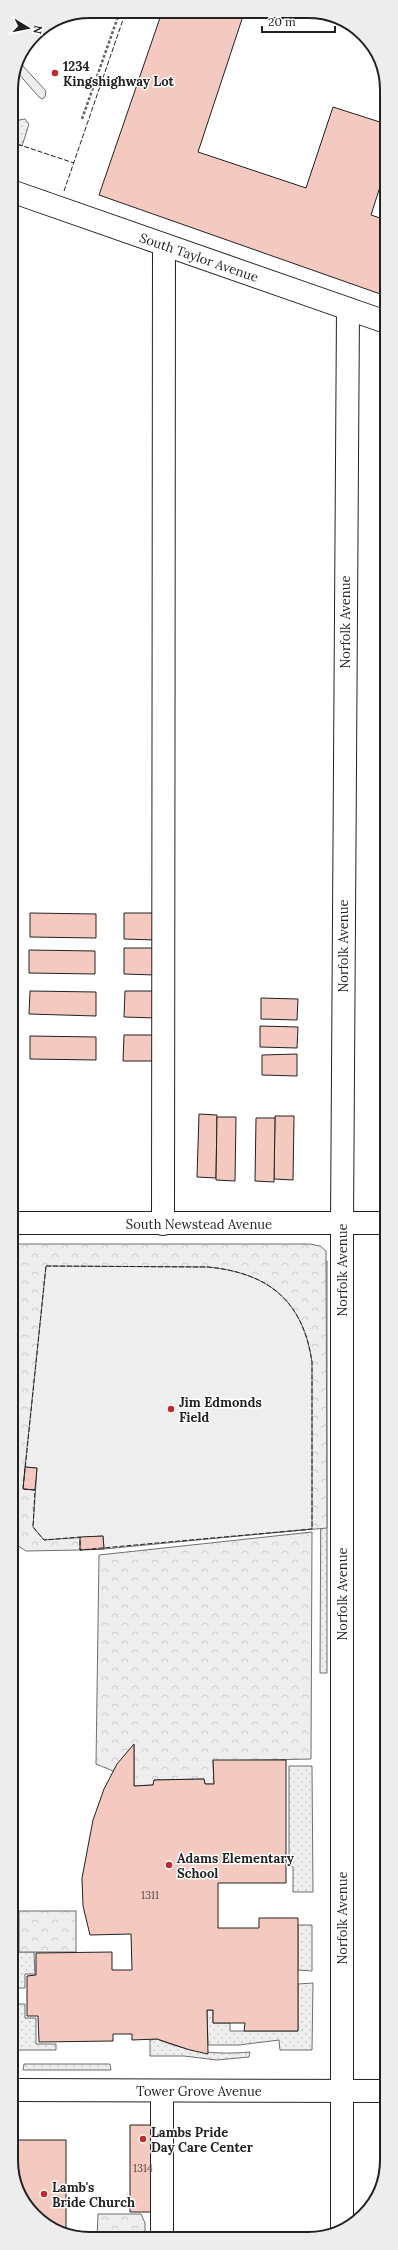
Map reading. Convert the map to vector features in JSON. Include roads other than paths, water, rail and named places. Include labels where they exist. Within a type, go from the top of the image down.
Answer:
[{"type":"street","name":"South Taylor Avenue","points":[[18,193],[380,320]]},
{"type":"street","points":[[163,1224],[164,245]]},
{"type":"street","name":"Norfolk Avenue","points":[[342,2224],[342,1224],[348,309]]},
{"type":"street","name":"South Newstead Avenue","points":[[18,1223],[380,1223]]},
{"type":"street","name":"Tower Grove Avenue","points":[[18,2090],[380,2091]]},
{"type":"street","points":[[162,2091],[162,2232]]},
{"type":"place","name":"1234 Kingshighway Lot","points":[[55,73]]},
{"type":"place","name":"Jim Edmonds Field","points":[[171,1409]]},
{"type":"place","name":"Adams Elementary School","points":[[169,1865]]},
{"type":"place","name":"Lambs Pride Day Care Center","points":[[143,2139]]},
{"type":"place","name":"Lamb's Bride Church","points":[[44,2194]]}]
